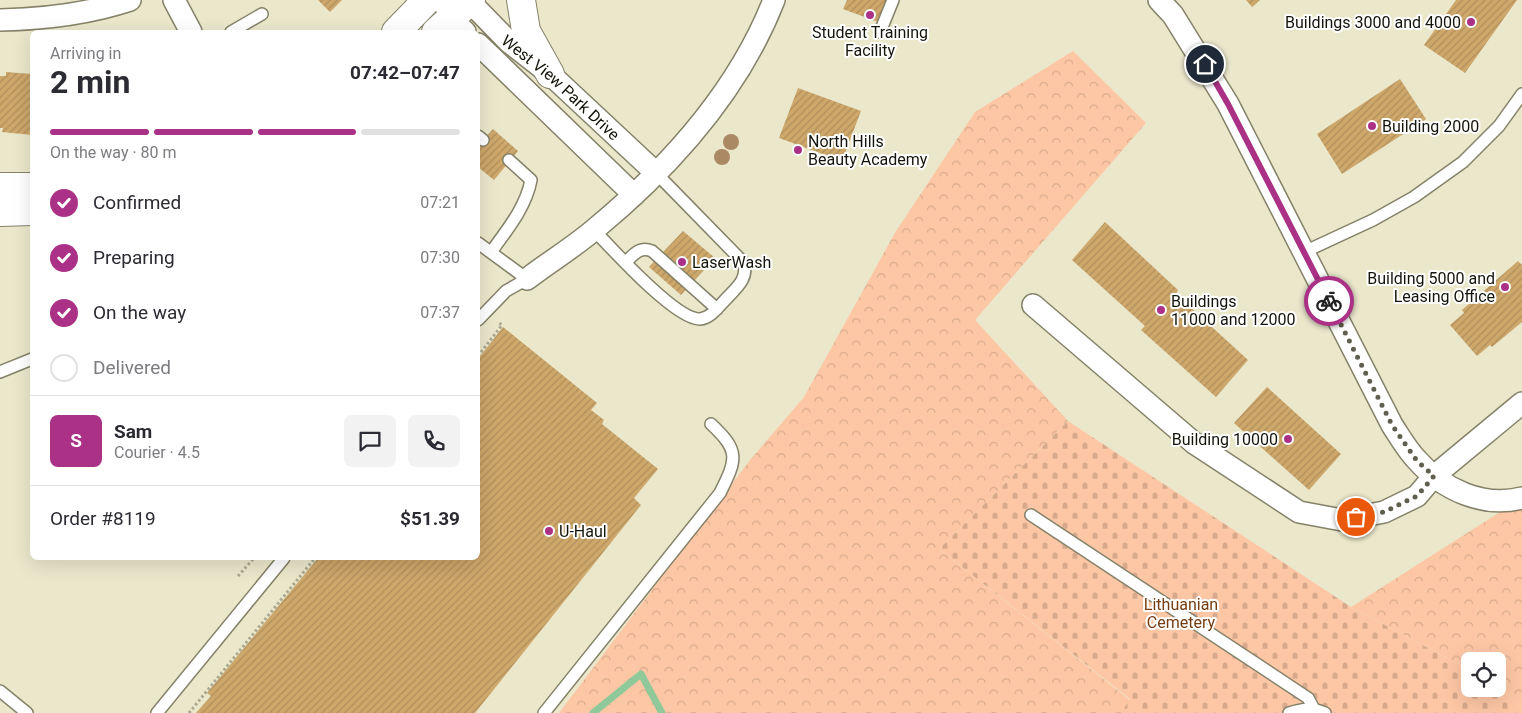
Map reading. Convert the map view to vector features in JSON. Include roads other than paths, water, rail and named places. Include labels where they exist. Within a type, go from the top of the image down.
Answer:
[{"type":"street","points":[[0,20],[63,16],[113,6],[130,0]]},
{"type":"street","points":[[174,0],[190,30]]},
{"type":"street","points":[[398,30],[427,0]]},
{"type":"street","points":[[521,0],[526,31],[550,74]]},
{"type":"street","points":[[527,279],[594,230],[634,195],[690,138],[729,86],[761,32],[774,0]]},
{"type":"street","points":[[1159,0],[1173,15],[1228,104],[1392,425],[1417,461],[1442,482],[1468,496],[1492,502],[1511,501],[1522,498]]},
{"type":"street","name":"West View Park Drive","points":[[458,12],[509,42],[550,74],[656,173]]},
{"type":"street","name":"West View Park Drive","points":[[480,46],[634,195]]},
{"type":"street","points":[[0,187],[30,187]]},
{"type":"street","points":[[0,212],[30,212]]},
{"type":"street","points":[[1033,305],[1194,442],[1299,512],[1342,520],[1384,512],[1417,496],[1434,476],[1522,403]]},
{"type":"lane","points":[[880,32],[893,0]]},
{"type":"lane","points":[[234,30],[262,14]]},
{"type":"lane","points":[[1304,252],[1374,220],[1414,197],[1463,162],[1498,126],[1522,94]]},
{"type":"lane","points":[[491,252],[516,218],[529,190],[531,180],[509,160]]},
{"type":"lane","points":[[594,230],[662,297],[688,316],[700,319],[711,315],[743,281],[746,271],[744,263],[656,173]]},
{"type":"lane","points":[[480,244],[527,279],[506,291],[480,318]]},
{"type":"lane","points":[[626,262],[638,250],[643,248],[652,251],[716,309]]},
{"type":"lane","points":[[0,372],[30,360]]},
{"type":"lane","points":[[544,713],[720,493],[731,471],[734,453],[726,438],[711,424]]},
{"type":"lane","points":[[1031,515],[1308,698],[1319,711]]},
{"type":"lane","points":[[157,713],[282,560]]},
{"type":"lane","points":[[0,691],[27,713]]},
{"type":"lane","points":[[1290,713],[1305,709],[1319,711]]},
{"type":"waterway","points":[[593,713],[641,674],[662,713]]},
{"type":"place","name":"Student Training Facility","points":[[870,15]]},
{"type":"place","name":"Buildings 3000 and 4000","points":[[1471,22]]},
{"type":"place","name":"Building 2000","points":[[1372,126]]},
{"type":"place","name":"North Hills Beauty Academy","points":[[798,150]]},
{"type":"place","name":"LaserWash","points":[[682,262]]},
{"type":"place","name":"Building 5000 and Leasing Office","points":[[1505,287]]},
{"type":"place","name":"Buildings 11000 and 12000","points":[[1161,310]]},
{"type":"place","name":"Building 10000","points":[[1288,439]]},
{"type":"place","name":"U-Haul","points":[[549,531]]},
{"type":"park label","name":"Lithuanian Cemetery","points":[[1181,613]]}]
